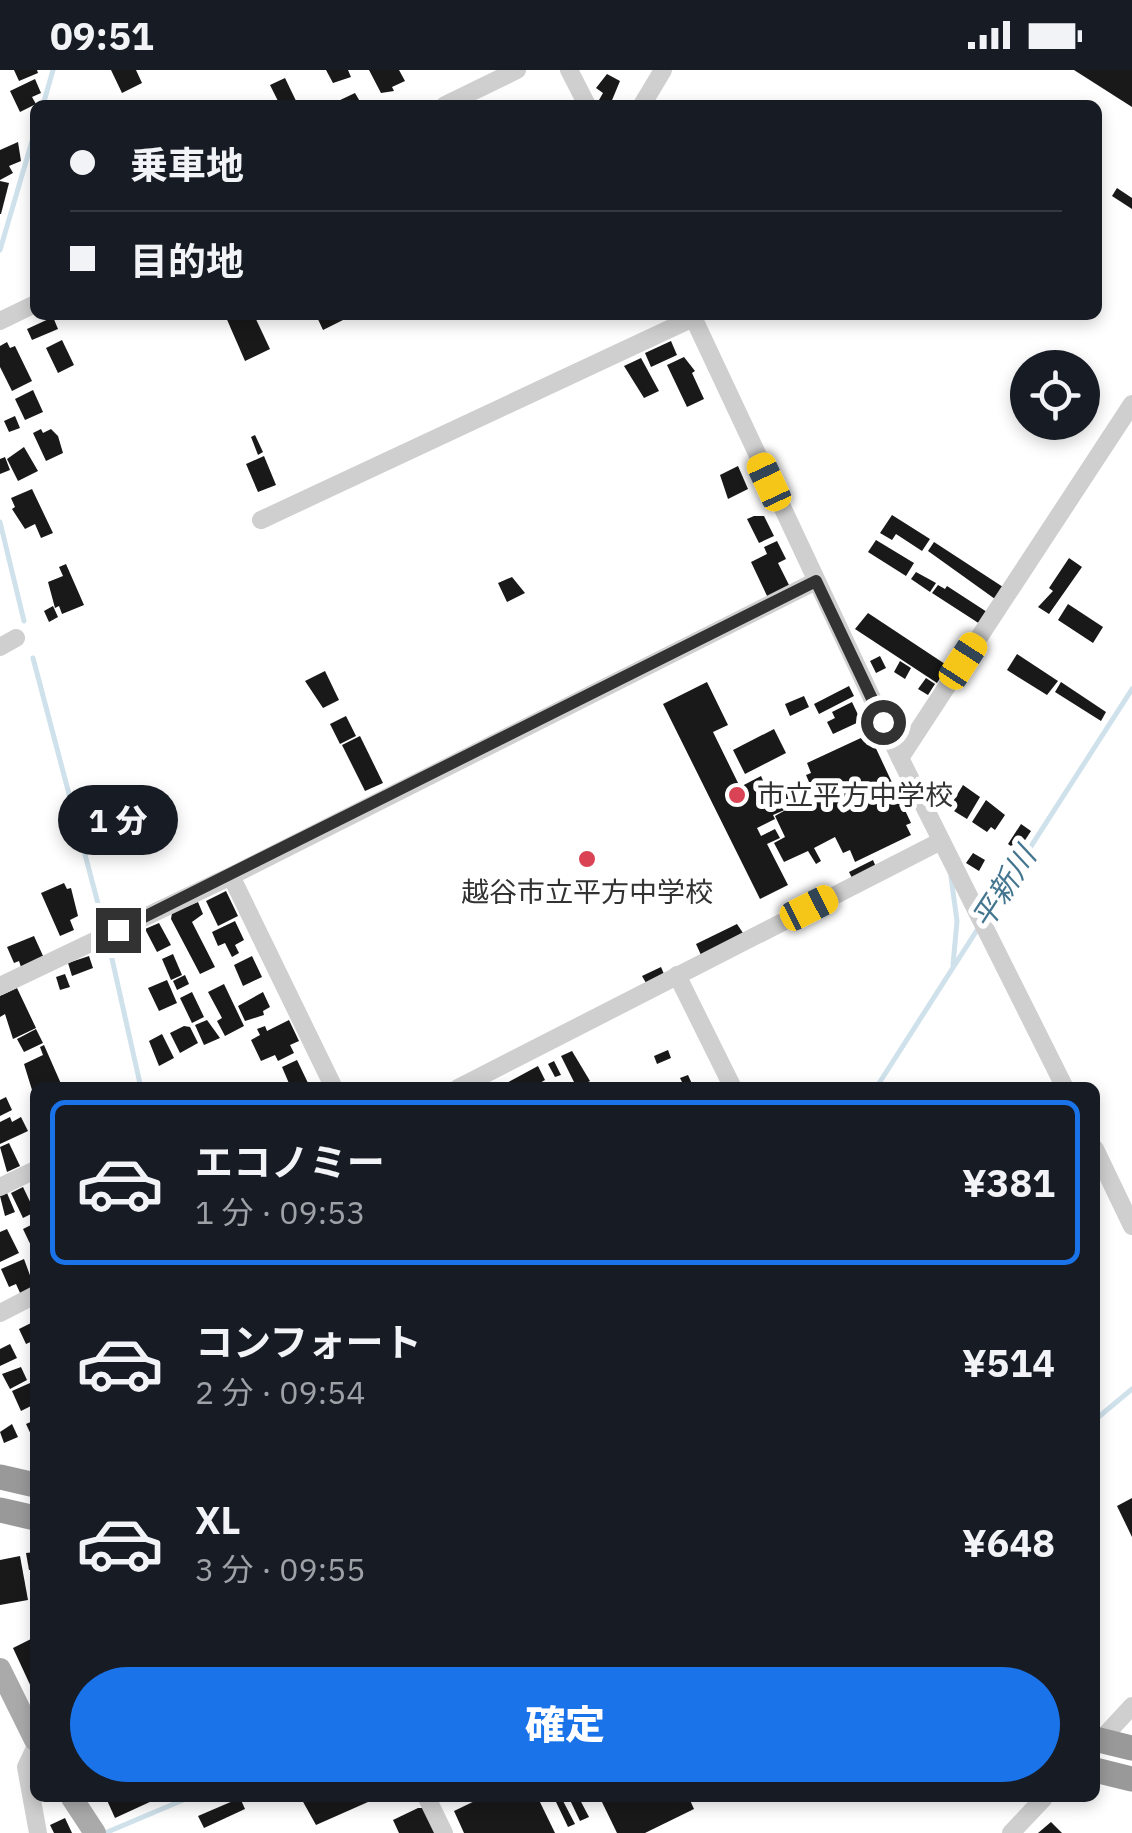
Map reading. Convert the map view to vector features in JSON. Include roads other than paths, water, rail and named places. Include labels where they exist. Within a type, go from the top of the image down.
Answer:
[{"type":"highway","points":[[0,1477],[30,1484]]},
{"type":"highway","points":[[0,1510],[30,1517]]},
{"type":"highway","points":[[1100,1743],[1132,1748]]},
{"type":"highway","points":[[1100,1771],[1132,1778]]},
{"type":"main road","points":[[0,1669],[30,1730]]},
{"type":"main road","points":[[75,1802],[92,1829]]},
{"type":"street","points":[[455,100],[517,70]]},
{"type":"street","points":[[569,70],[584,100]]},
{"type":"street","points":[[645,100],[663,70]]},
{"type":"street","points":[[0,321],[30,306]]},
{"type":"street","points":[[260,520],[684,320]]},
{"type":"street","points":[[694,320],[900,758],[1063,1082]]},
{"type":"street","points":[[900,758],[1132,404]]},
{"type":"street","points":[[0,986],[231,876],[816,581]]},
{"type":"street","points":[[470,1082],[941,840]]},
{"type":"street","points":[[231,876],[331,1082]]},
{"type":"street","points":[[677,976],[729,1082]]},
{"type":"street","points":[[1100,1159],[1132,1226]]},
{"type":"street","points":[[0,1188],[30,1173]]},
{"type":"street","points":[[0,1312],[30,1297]]},
{"type":"street","points":[[1100,1739],[1132,1706]]},
{"type":"street","points":[[30,1759],[26,1768],[30,1790]]},
{"type":"street","points":[[32,1802],[38,1833]]},
{"type":"street","points":[[429,1802],[444,1833]]},
{"type":"street","points":[[1011,1833],[1040,1802]]},
{"type":"waterway","points":[[44,100],[53,70]]},
{"type":"waterway","points":[[0,250],[30,148]]},
{"type":"waterway","points":[[0,522],[24,621]]},
{"type":"waterway","points":[[33,658],[105,930]]},
{"type":"waterway","name":"平新川","points":[[985,918],[1132,689]]},
{"type":"waterway","points":[[951,877],[957,921],[953,965]]},
{"type":"waterway","name":"平新川","points":[[880,1082],[979,927]]},
{"type":"waterway","points":[[108,941],[140,1082]]},
{"type":"waterway","points":[[1100,1416],[1132,1389]]},
{"type":"waterway","name":"平新川","points":[[105,1833],[179,1802]]},
{"type":"place","name":"市立平方中学校","points":[[737,795]]},
{"type":"place","name":"越谷市立平方中学校","points":[[587,859]]}]
